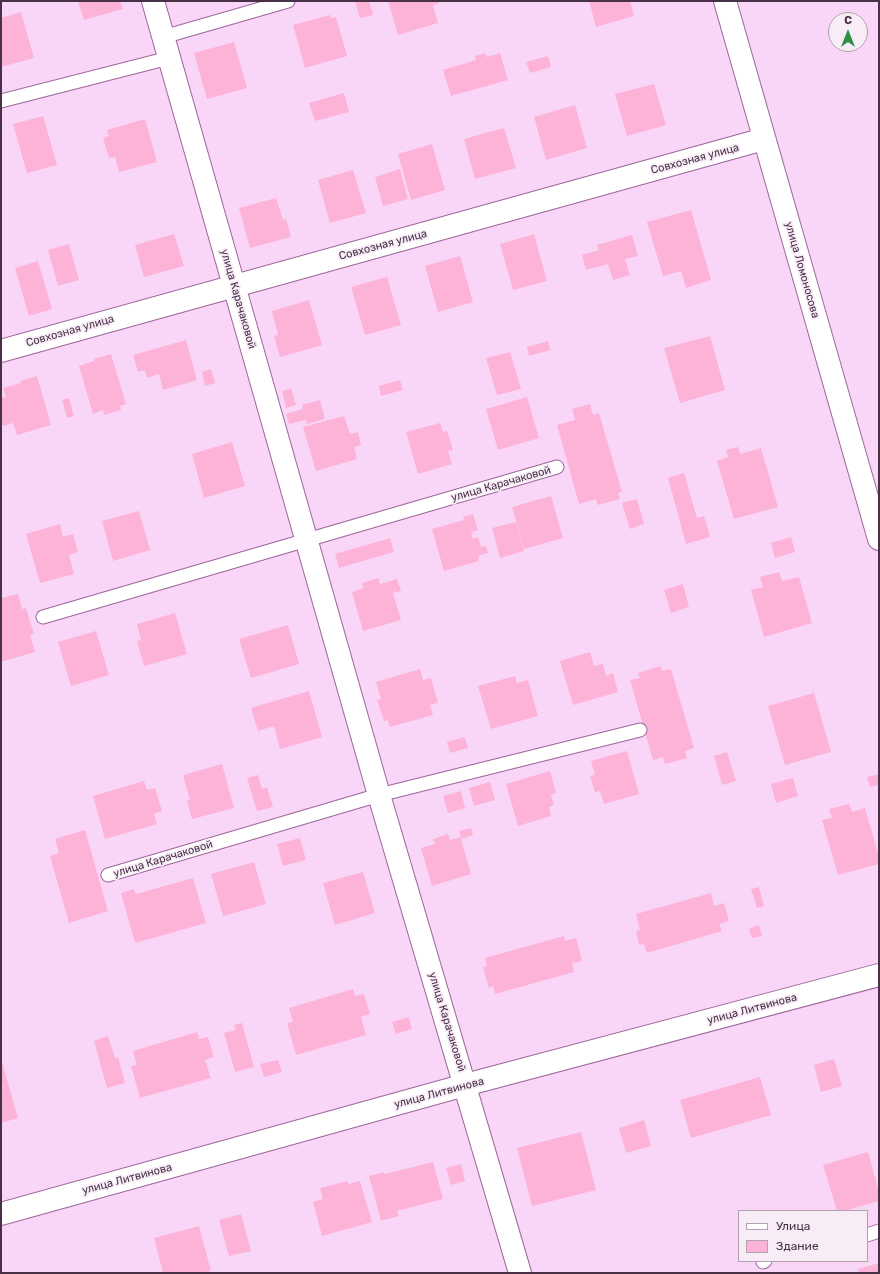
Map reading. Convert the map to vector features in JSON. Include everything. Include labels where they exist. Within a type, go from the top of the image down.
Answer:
[{"type":"street","name":"улица Карачаковой","points":[[153,1],[379,795],[466,1085],[520,1273]]},
{"type":"street","name":"улица Ломоносова","points":[[725,1],[879,539]]},
{"type":"street","name":"Совхозная улица","points":[[1,351],[764,140]]},
{"type":"street","name":"улица Литвинова","points":[[1,1214],[466,1085],[879,975]]},
{"type":"lane","points":[[163,37],[288,1]]},
{"type":"lane","points":[[1,102],[169,58]]},
{"type":"lane","name":"улица Карачаковой","points":[[43,617],[557,468]]},
{"type":"lane","name":"улица Карачаковой","points":[[108,875],[379,795],[640,730]]},
{"type":"lane","points":[[868,1235],[879,1232]]},
{"type":"building","points":[[78,1],[120,1],[123,9],[84,20]]},
{"type":"building","points":[[355,1],[369,1],[373,15],[360,18]]},
{"type":"building","points":[[388,1],[438,1],[439,3],[433,5],[438,23],[398,35]]},
{"type":"building","points":[[589,1],[630,1],[634,16],[596,27]]},
{"type":"building","points":[[21,12],[34,58],[1,67],[1,18]]},
{"type":"building","points":[[330,15],[331,18],[336,17],[347,56],[305,68],[293,25]]},
{"type":"building","points":[[234,42],[247,88],[207,99],[194,53]]},
{"type":"building","points":[[485,53],[487,57],[500,53],[508,80],[451,96],[443,70],[476,60],[475,56]]},
{"type":"building","points":[[548,56],[551,67],[530,73],[526,62]]},
{"type":"building","points":[[654,84],[666,125],[627,136],[615,94]]},
{"type":"building","points":[[344,93],[349,112],[315,121],[309,103]]},
{"type":"building","points":[[575,105],[587,148],[546,160],[534,117]]},
{"type":"building","points":[[43,116],[57,165],[27,173],[13,124]]},
{"type":"building","points":[[145,119],[157,162],[119,172],[115,157],[109,158],[103,138],[109,136],[107,130]]},
{"type":"building","points":[[504,128],[516,168],[475,179],[464,139]]},
{"type":"building","points":[[432,144],[445,190],[411,200],[398,154]]},
{"type":"building","points":[[400,169],[408,199],[383,206],[375,177]]},
{"type":"building","points":[[353,170],[366,213],[330,223],[318,180]]},
{"type":"building","points":[[276,198],[283,220],[286,219],[291,237],[250,248],[239,208]]},
{"type":"building","points":[[691,210],[711,280],[686,288],[681,271],[663,276],[647,222]]},
{"type":"building","points":[[174,234],[184,266],[144,277],[135,245]]},
{"type":"building","points":[[534,234],[547,281],[513,290],[500,244]]},
{"type":"building","points":[[632,235],[638,256],[625,259],[630,275],[613,280],[608,264],[586,270],[582,255],[599,250],[597,245]]},
{"type":"building","points":[[69,244],[79,280],[58,286],[48,250]]},
{"type":"building","points":[[460,256],[473,302],[438,312],[425,266]]},
{"type":"building","points":[[38,261],[52,309],[29,316],[15,268]]},
{"type":"building","points":[[387,277],[401,325],[365,335],[351,287]]},
{"type":"building","points":[[309,300],[322,345],[280,357],[274,336],[278,335],[272,311]]},
{"type":"building","points":[[710,336],[725,390],[680,403],[664,348]]},
{"type":"building","points":[[186,340],[197,380],[163,390],[159,374],[147,378],[145,370],[138,372],[133,355]]},
{"type":"building","points":[[548,341],[550,350],[529,356],[527,347]]},
{"type":"building","points":[[510,352],[521,389],[497,395],[486,358]]},
{"type":"building","points":[[111,354],[126,404],[120,406],[121,410],[104,415],[103,410],[93,414],[79,366],[94,361],[94,359]]},
{"type":"building","points":[[211,369],[215,383],[205,386],[202,372]]},
{"type":"building","points":[[37,376],[51,425],[17,435],[13,423],[3,426],[1,421],[1,398],[6,397],[3,388],[21,383],[20,381]]},
{"type":"building","points":[[400,380],[403,390],[381,396],[379,386]]},
{"type":"building","points":[[291,388],[296,405],[286,408],[282,391]]},
{"type":"building","points":[[527,397],[539,438],[498,450],[486,409]]},
{"type":"building","points":[[69,398],[74,416],[67,418],[62,400]]},
{"type":"building","points":[[320,400],[325,419],[307,424],[306,420],[289,424],[286,414],[303,409],[302,405]]},
{"type":"building","points":[[590,404],[593,415],[599,413],[622,492],[618,493],[620,499],[598,505],[596,499],[579,504],[557,425],[575,420],[572,409]]},
{"type":"building","points":[[344,416],[350,434],[358,432],[361,445],[354,447],[357,459],[316,471],[303,427]]},
{"type":"building","points":[[440,423],[443,432],[447,431],[453,450],[448,451],[452,464],[418,474],[406,432]]},
{"type":"building","points":[[232,442],[245,486],[204,498],[192,454]]},
{"type":"building","points":[[738,447],[740,454],[761,448],[778,507],[734,519],[717,461],[728,457],[726,450]]},
{"type":"building","points":[[684,473],[697,518],[704,516],[710,537],[686,544],[668,478]]},
{"type":"building","points":[[551,496],[563,538],[524,549],[512,507]]},
{"type":"building","points":[[637,499],[644,524],[630,529],[622,503]]},
{"type":"building","points":[[139,511],[150,550],[113,561],[102,521]]},
{"type":"building","points":[[473,514],[478,530],[471,532],[473,539],[478,537],[481,547],[486,546],[488,553],[478,556],[479,561],[444,571],[432,529],[464,520],[463,517]]},
{"type":"building","points":[[516,522],[524,551],[500,558],[492,528]]},
{"type":"building","points":[[60,524],[63,537],[73,534],[78,552],[69,555],[74,574],[40,583],[26,534]]},
{"type":"building","points":[[791,537],[795,552],[775,558],[771,543]]},
{"type":"building","points":[[390,538],[394,552],[339,568],[335,554]]},
{"type":"building","points":[[779,572],[782,581],[799,577],[812,623],[764,637],[751,590],[763,587],[760,577]]},
{"type":"building","points":[[378,578],[380,584],[397,579],[401,591],[393,593],[401,620],[363,631],[352,592],[363,588],[362,583]]},
{"type":"building","points":[[683,584],[689,607],[671,613],[664,590]]},
{"type":"building","points":[[18,594],[22,609],[26,608],[34,634],[30,635],[35,652],[1,662],[1,598]]},
{"type":"building","points":[[175,613],[187,654],[144,666],[137,641],[141,640],[137,624]]},
{"type":"building","points":[[288,625],[299,664],[251,678],[239,639]]},
{"type":"building","points":[[96,631],[109,675],[71,686],[58,642]]},
{"type":"building","points":[[590,652],[594,666],[603,664],[606,676],[613,673],[618,692],[573,705],[560,661]]},
{"type":"building","points":[[660,666],[662,671],[671,669],[694,748],[685,751],[687,758],[665,764],[663,757],[653,760],[630,680],[640,678],[638,673]]},
{"type":"building","points":[[420,669],[423,680],[431,678],[438,703],[430,705],[433,715],[390,727],[388,720],[384,721],[377,700],[381,699],[376,682]]},
{"type":"building","points":[[515,676],[517,683],[528,680],[538,716],[491,729],[478,686]]},
{"type":"building","points":[[309,691],[322,737],[280,749],[274,726],[258,731],[251,708]]},
{"type":"building","points":[[814,693],[831,752],[785,765],[768,706]]},
{"type":"building","points":[[465,737],[468,748],[450,753],[447,742]]},
{"type":"building","points":[[627,751],[639,794],[604,804],[600,791],[595,792],[590,776],[595,775],[591,761]]},
{"type":"building","points":[[727,752],[736,781],[722,785],[714,756]]},
{"type":"building","points":[[222,764],[234,808],[192,819],[187,801],[190,800],[183,775]]},
{"type":"building","points":[[550,771],[556,793],[551,795],[554,805],[549,807],[551,816],[518,826],[506,784]]},
{"type":"building","points":[[879,774],[879,785],[870,787],[867,777]]},
{"type":"building","points":[[258,775],[262,789],[267,787],[273,807],[257,811],[247,778]]},
{"type":"building","points":[[793,778],[798,796],[776,803],[771,784]]},
{"type":"building","points":[[144,781],[147,790],[155,788],[162,811],[154,814],[157,824],[105,839],[93,796]]},
{"type":"building","points":[[490,782],[495,800],[474,806],[469,788]]},
{"type":"building","points":[[461,791],[465,808],[448,813],[443,796]]},
{"type":"building","points":[[849,804],[852,812],[865,808],[879,857],[879,864],[838,875],[822,820],[832,818],[829,809]]},
{"type":"building","points":[[471,828],[473,835],[461,839],[471,874],[432,886],[421,848],[435,844],[433,839],[448,834],[450,840],[461,837],[459,831]]},
{"type":"building","points":[[85,830],[108,911],[69,923],[50,856],[59,853],[55,839]]},
{"type":"building","points":[[300,838],[306,860],[283,866],[277,844]]},
{"type":"building","points":[[254,862],[266,904],[223,916],[211,874]]},
{"type":"building","points":[[363,872],[375,913],[335,925],[323,883]]},
{"type":"building","points":[[193,878],[206,923],[135,943],[121,893],[134,889],[136,894]]},
{"type":"building","points":[[759,887],[764,906],[757,908],[751,889]]},
{"type":"building","points":[[711,893],[714,906],[724,903],[729,921],[719,924],[722,931],[647,953],[644,944],[639,945],[636,931],[640,930],[636,914]]},
{"type":"building","points":[[759,925],[762,936],[752,938],[749,929]]},
{"type":"building","points":[[564,936],[565,941],[576,938],[582,961],[572,963],[574,972],[495,994],[493,986],[489,988],[483,967],[487,966],[485,958]]},
{"type":"building","points":[[353,989],[355,996],[364,994],[370,1014],[361,1017],[366,1035],[296,1055],[287,1023],[293,1022],[289,1008]]},
{"type":"building","points":[[409,1017],[412,1029],[396,1034],[392,1022]]},
{"type":"building","points":[[242,1023],[254,1067],[235,1072],[224,1033],[236,1030],[234,1025]]},
{"type":"building","points":[[197,1032],[199,1039],[208,1037],[214,1057],[205,1060],[211,1078],[140,1098],[131,1066],[137,1065],[133,1051]]},
{"type":"building","points":[[108,1036],[115,1058],[118,1057],[125,1083],[107,1088],[94,1041]]},
{"type":"building","points":[[1,1059],[18,1118],[1,1123]]},
{"type":"building","points":[[834,1059],[842,1086],[821,1092],[814,1065]]},
{"type":"building","points":[[278,1060],[282,1072],[264,1077],[260,1064]]},
{"type":"building","points":[[760,1077],[771,1115],[691,1138],[680,1100]]},
{"type":"building","points":[[644,1120],[651,1146],[626,1153],[619,1128]]},
{"type":"building","points":[[581,1132],[596,1190],[532,1206],[517,1148]]},
{"type":"building","points":[[868,1152],[879,1192],[879,1201],[848,1210],[837,1210],[823,1165]]},
{"type":"building","points":[[433,1162],[443,1199],[397,1211],[399,1216],[381,1221],[369,1176],[384,1172],[385,1174]]},
{"type":"building","points":[[461,1164],[465,1181],[451,1185],[446,1168]]},
{"type":"building","points":[[348,1181],[348,1184],[360,1181],[372,1222],[322,1236],[313,1202],[323,1199],[320,1188]]},
{"type":"building","points":[[241,1214],[251,1251],[229,1256],[219,1220]]},
{"type":"building","points":[[199,1226],[211,1271],[202,1273],[163,1273],[154,1238]]},
{"type":"building","points":[[879,1263],[879,1273],[859,1273],[858,1269]]}]
